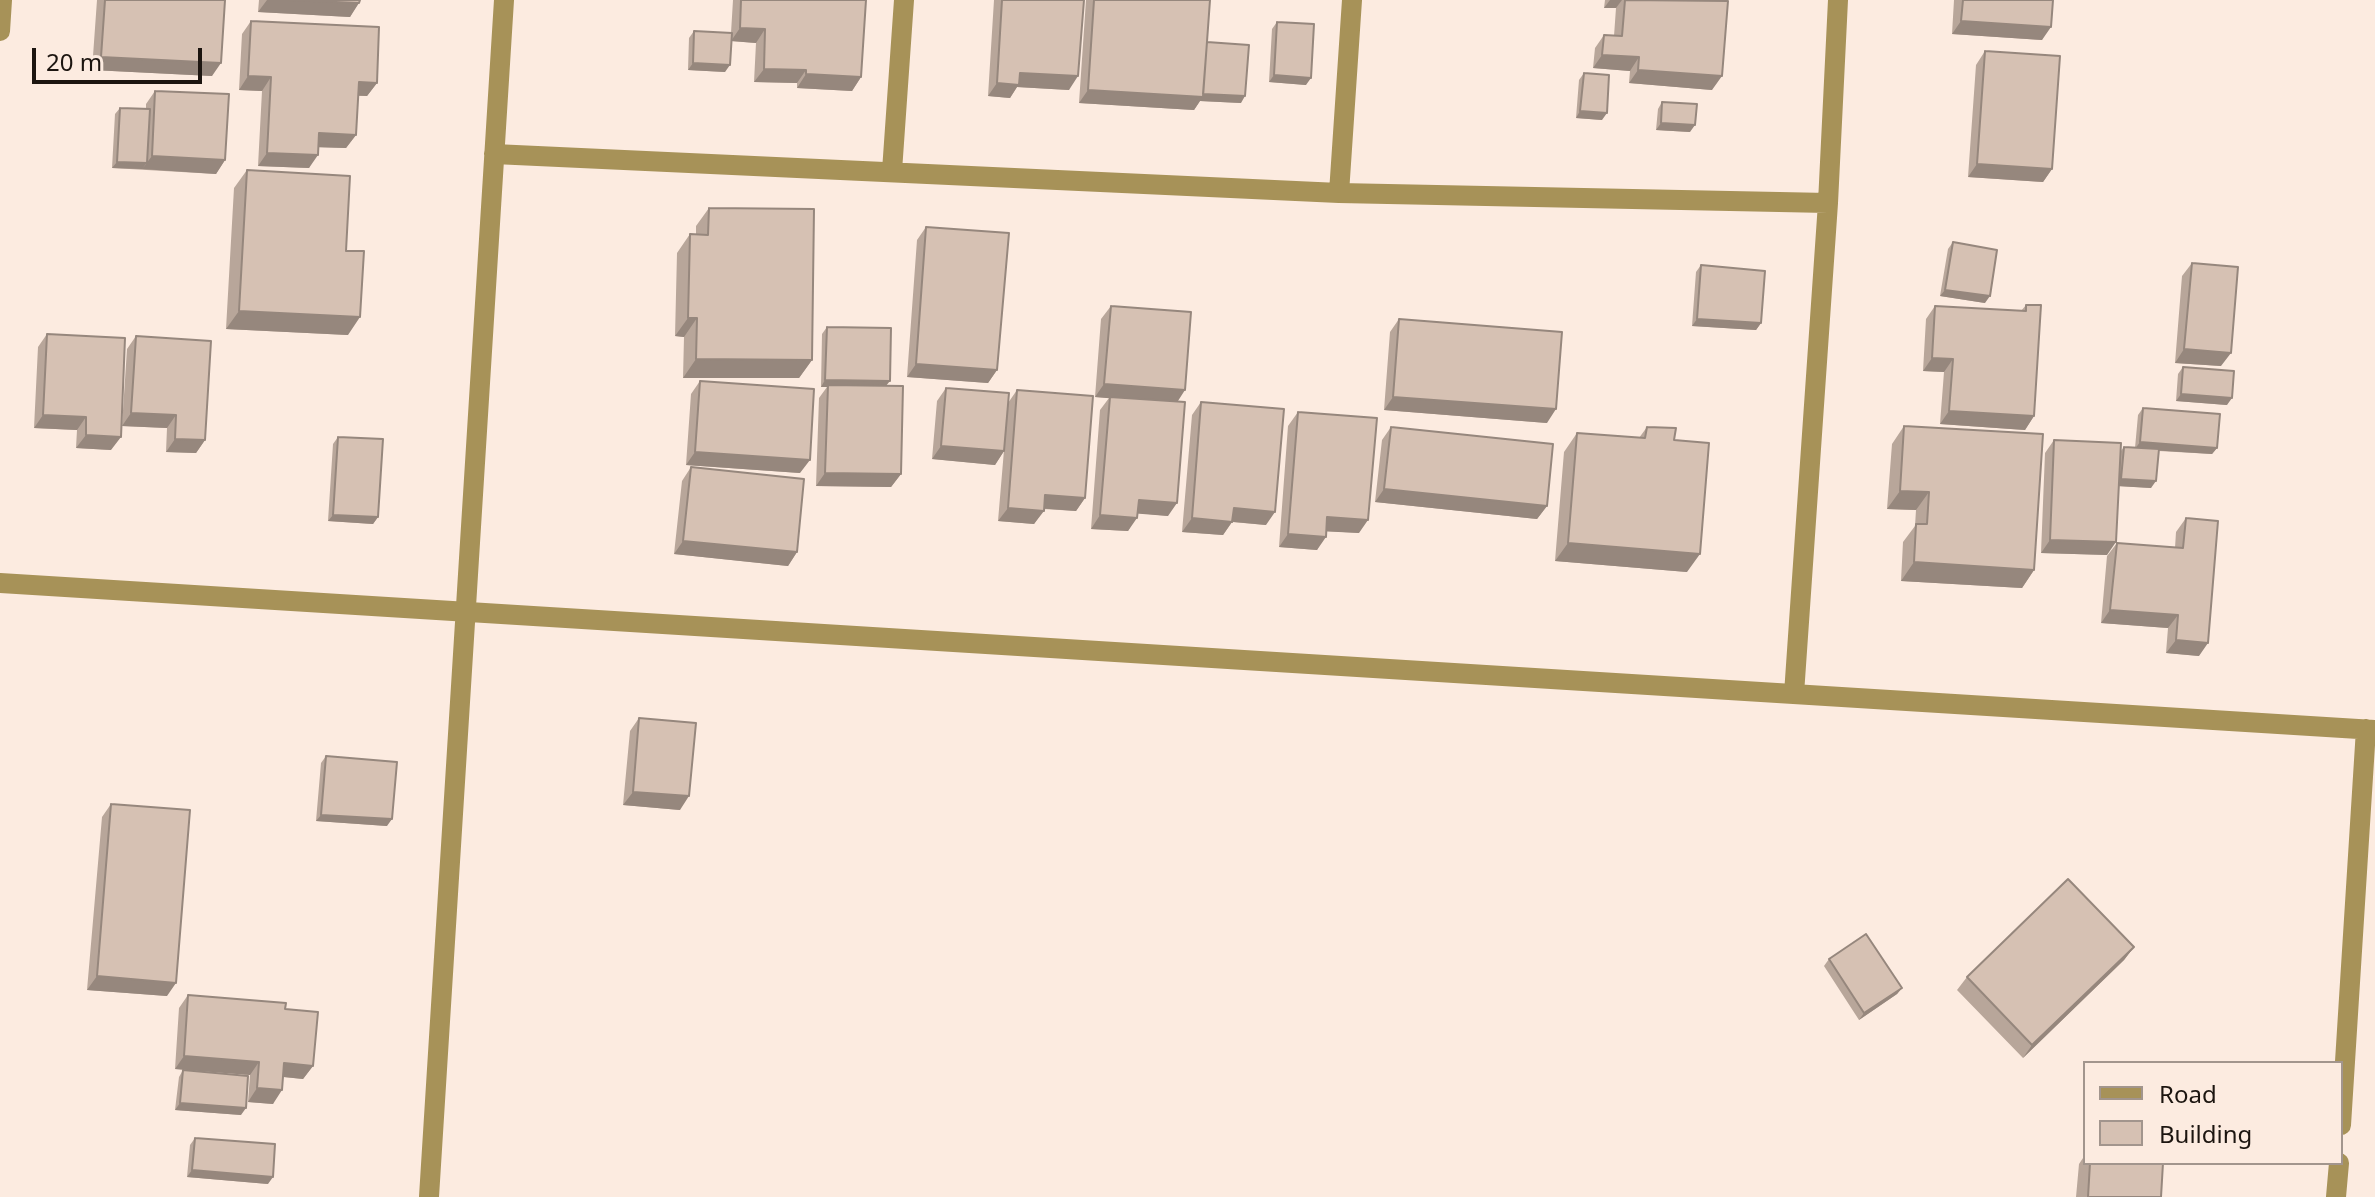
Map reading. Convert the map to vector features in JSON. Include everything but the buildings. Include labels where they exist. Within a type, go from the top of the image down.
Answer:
[{"type":"street","points":[[0,31],[2,0]]},
{"type":"street","points":[[429,1197],[504,0]]},
{"type":"street","points":[[892,171],[904,0]]},
{"type":"street","points":[[1339,193],[1352,0]]},
{"type":"street","points":[[1794,694],[1828,203],[1838,0]]},
{"type":"street","points":[[494,154],[1339,193],[1828,203]]},
{"type":"street","points":[[0,583],[2370,730],[2343,1098]]},
{"type":"street","points":[[2336,1197],[2339,1165]]}]
